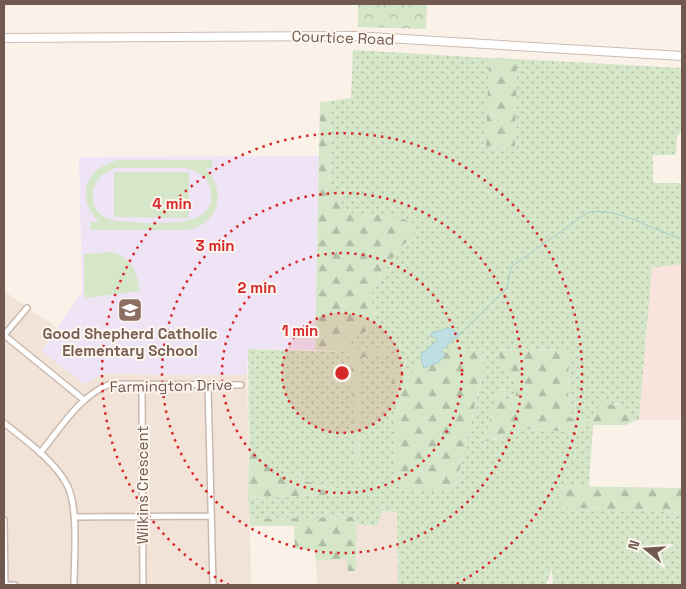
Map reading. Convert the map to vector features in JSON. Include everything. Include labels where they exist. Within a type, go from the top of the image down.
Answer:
[{"type":"main road","name":"Courtice Road","points":[[4,38],[345,36],[682,56]]},
{"type":"street","points":[[27,308],[4,335],[84,400]]},
{"type":"street","name":"Farmington Drive","points":[[40,453],[84,400],[98,389],[110,384],[241,385]]},
{"type":"street","name":"Wilkins Crescent","points":[[142,385],[143,585]]},
{"type":"street","points":[[208,386],[213,585]]},
{"type":"street","points":[[4,423],[40,453],[68,485],[74,517],[74,585]]},
{"type":"street","points":[[74,517],[211,516]]},
{"type":"street","points":[[4,520],[5,585],[15,585]]},
{"type":"shaded area","points":[[319,156],[315,350],[248,349],[247,375],[104,374],[84,384],[42,351],[82,292],[79,157]]},
{"type":"shaded area","points":[[682,264],[682,420],[639,420],[652,268]]},
{"type":"shaded area","points":[[4,291],[57,328],[42,351],[104,374],[247,375],[251,585],[4,585]]},
{"type":"shaded area","points":[[382,511],[397,512],[398,585],[317,585],[316,561],[346,559],[356,571],[357,525],[377,526]]},
{"type":"green space","points":[[358,4],[427,4],[426,29],[358,27]]},
{"type":"green space","points":[[353,50],[489,58],[487,147],[515,148],[517,59],[682,68],[682,132],[677,135],[676,155],[653,155],[653,183],[682,183],[682,264],[652,268],[639,420],[634,421],[630,414],[618,403],[613,405],[603,402],[590,421],[568,417],[569,351],[499,350],[503,370],[517,384],[515,401],[504,399],[505,388],[501,388],[492,412],[492,441],[506,434],[529,429],[574,432],[584,425],[593,425],[589,487],[563,487],[562,507],[682,513],[682,585],[553,585],[552,569],[546,585],[398,585],[397,512],[382,511],[377,526],[357,525],[357,517],[250,519],[248,498],[348,494],[354,490],[320,486],[290,475],[271,473],[267,454],[249,448],[248,349],[345,352],[351,357],[360,467],[358,363],[363,356],[377,356],[394,349],[342,348],[345,341],[368,330],[374,313],[370,304],[371,295],[380,277],[401,246],[415,237],[341,211],[330,192],[331,101],[351,98]],"holes":[[[428,350],[482,350],[483,372],[455,488],[392,370],[413,373]]]},
{"type":"green space","points":[[489,58],[517,59],[515,148],[486,147]]},
{"type":"green space","points":[[331,101],[330,192],[340,199],[342,211],[398,217],[416,225],[415,237],[401,246],[380,277],[371,295],[374,321],[369,330],[345,341],[342,347],[396,349],[377,356],[363,357],[358,363],[360,467],[355,468],[351,357],[345,352],[315,350],[320,102]]},
{"type":"green space","points":[[117,160],[213,160],[212,168],[205,168],[212,177],[216,187],[217,205],[207,221],[198,227],[187,230],[90,230],[90,222],[99,222],[87,203],[87,185],[97,170]],"holes":[[[117,168],[185,168],[205,178],[209,185],[211,201],[205,212],[194,219],[160,223],[115,221],[105,217],[98,211],[94,203],[95,186],[100,178],[107,172]]]},
{"type":"green space","points":[[114,172],[189,172],[189,218],[114,217]]},
{"type":"green space","points":[[111,252],[124,258],[132,266],[140,291],[87,298],[84,296],[84,254]]},
{"type":"green space","points":[[441,350],[482,350],[483,371],[455,488],[416,491],[397,485],[392,370],[413,373],[421,360],[421,363]]},
{"type":"green space","points":[[498,350],[569,351],[568,417],[590,421],[602,402],[613,405],[624,404],[634,421],[626,425],[584,425],[575,432],[529,429],[484,442],[495,401],[501,388],[505,388],[504,399],[515,401],[517,384],[503,370]]},
{"type":"green space","points":[[249,448],[267,454],[271,473],[290,475],[320,486],[354,490],[349,494],[248,498]]},
{"type":"green space","points":[[563,486],[682,488],[682,513],[562,507]]},
{"type":"green space","points":[[357,517],[356,571],[348,571],[346,559],[316,561],[315,550],[295,549],[294,526],[250,526],[250,519]]},
{"type":"water","points":[[449,328],[460,334],[441,350],[445,355],[439,362],[424,368],[421,354],[437,341],[436,338],[430,336],[432,333]]},
{"type":"waterway","points":[[460,334],[507,288],[511,267],[587,213],[598,211],[622,216],[682,239]]},
{"type":"place","name":"Good Shepherd Catholic Elementary School","points":[[130,310]]}]
